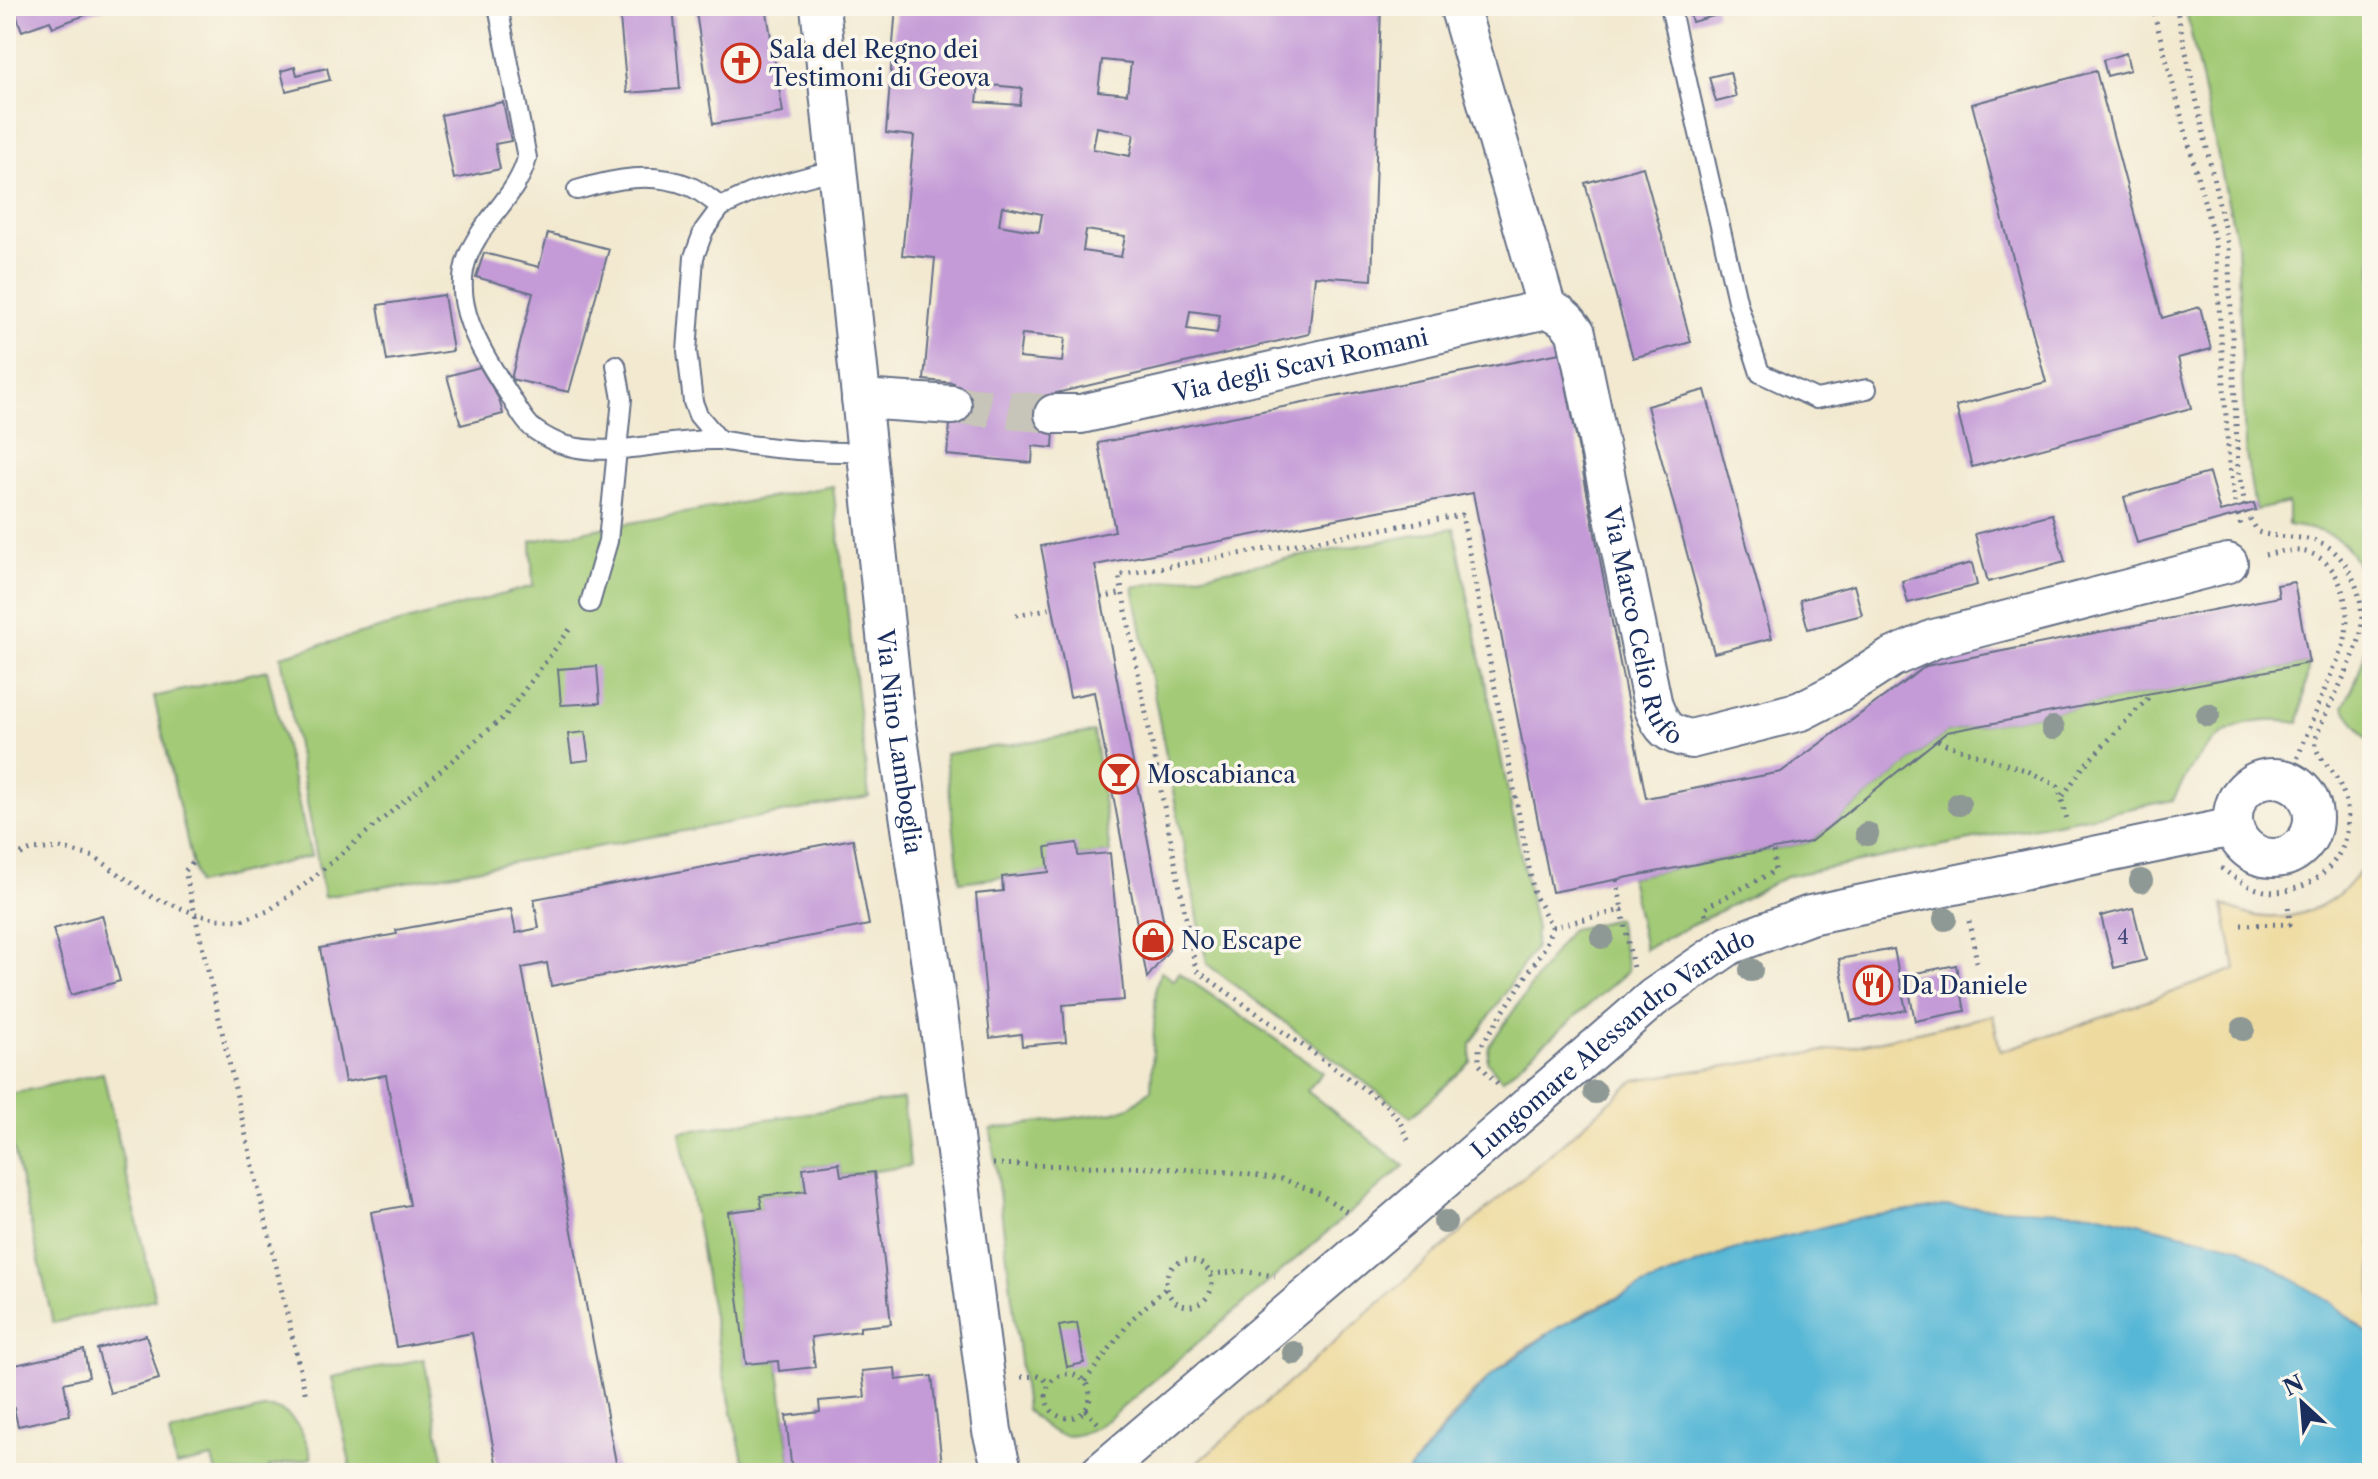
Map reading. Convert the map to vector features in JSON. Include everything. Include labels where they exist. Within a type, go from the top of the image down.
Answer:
[{"type":"street","name":"Via Nino Lamboglia","points":[[820,6],[894,711],[992,1431],[1003,1473]]},
{"type":"street","points":[[1459,6],[1547,309]]},
{"type":"street","name":"Via degli Scavi Romani","points":[[1054,414],[1095,411],[1547,309]]},
{"type":"street","name":"Via Marco Celio Rufo","points":[[1547,309],[1560,313],[1576,333],[1653,706],[1660,725],[1674,736],[1691,739],[1801,711],[1840,691],[1891,658],[1934,639],[2228,563]]},
{"type":"street","points":[[861,399],[952,405]]},
{"type":"street","points":[[2277,779],[2289,782],[2300,789],[2313,813],[2307,840],[2298,850],[2286,856],[2272,859],[2259,857],[2238,839],[2233,827],[2236,802],[2253,783],[2277,779]]},
{"type":"street","name":"Lungomare Alessandro Varaldo","points":[[1100,1473],[1653,998],[1730,945],[1810,915],[2233,827]]},
{"type":"lane","points":[[498,6],[527,158],[523,176],[484,225],[467,258],[464,301],[479,345],[534,430],[567,446],[618,448],[695,439],[829,453],[867,452]]},
{"type":"lane","points":[[1670,6],[1738,305],[1760,373],[1816,399],[1867,389]]},
{"type":"lane","points":[[719,440],[698,415],[693,402],[687,351],[694,257],[704,230],[721,207],[755,191],[836,169]]},
{"type":"lane","points":[[577,190],[612,180],[660,177],[692,187],[721,207]]},
{"type":"lane","points":[[590,603],[608,541],[622,399],[616,365]]},
{"type":"path","points":[[2152,6],[2215,242],[2229,464],[2236,508]]},
{"type":"path","points":[[2176,6],[2228,245],[2238,468],[2246,509],[2258,532],[2268,536],[2307,539],[2329,547],[2354,579],[2358,591],[2361,633],[2316,740],[2319,754],[2344,791],[2348,815],[2344,845],[2329,869],[2293,889],[2277,892],[2247,885],[2211,862]]},
{"type":"path","points":[[1408,1140],[1388,1106],[1196,970],[1119,575],[1462,515],[1534,894],[1552,927],[1545,947],[1479,1049],[1479,1064],[1504,1092]]},
{"type":"path","points":[[2228,563],[2287,550],[2303,552],[2327,564],[2343,591],[2348,613],[2346,636],[2305,734],[2289,782]]},
{"type":"path","points":[[1101,598],[1123,593]]},
{"type":"path","points":[[6,860],[31,850],[60,848],[95,857],[150,896],[196,914],[242,920],[268,911],[308,882],[505,716],[590,603]]},
{"type":"path","points":[[1016,615],[1053,608]]},
{"type":"path","points":[[2063,797],[2077,774],[2147,699],[2148,694]]},
{"type":"path","points":[[1938,740],[2028,771],[2058,786],[2069,831]]},
{"type":"path","points":[[1708,924],[1704,911],[1708,906],[1775,871],[1773,849]]},
{"type":"path","points":[[192,863],[185,871],[306,1396]]},
{"type":"path","points":[[1617,880],[1635,976]]},
{"type":"path","points":[[2241,925],[2290,924],[2288,905]]},
{"type":"path","points":[[1552,927],[1622,910]]},
{"type":"path","points":[[1969,920],[1977,962]]},
{"type":"path","points":[[957,1166],[1159,1168],[1283,1179],[1320,1194],[1359,1219]]},
{"type":"path","points":[[1186,1259],[1201,1262],[1211,1274],[1211,1289],[1196,1305],[1188,1306],[1174,1301],[1166,1288],[1167,1273],[1172,1266],[1186,1259]]},
{"type":"path","points":[[1211,1274],[1241,1271],[1279,1276]]},
{"type":"path","points":[[1085,1381],[1133,1318],[1166,1288]]},
{"type":"path","points":[[1066,1373],[1085,1381],[1090,1392],[1089,1405],[1085,1410],[1079,1415],[1065,1418],[1052,1411],[1046,1398],[1054,1379],[1066,1373]]},
{"type":"path","points":[[1013,1377],[1040,1376],[1050,1384]]},
{"type":"path","points":[[1085,1410],[1106,1431]]},
{"type":"green space","points":[[2185,6],[2372,6],[2372,746],[2343,707],[2359,673],[2369,620],[2368,602],[2358,566],[2339,540],[2318,531],[2288,525],[2288,503],[2256,510],[2254,503],[2245,447],[2237,243]]},
{"type":"green space","points":[[833,486],[869,797],[324,897],[281,656],[533,586],[531,541]]},
{"type":"green space","points":[[1454,528],[1536,929],[1535,947],[1471,1044],[1471,1062],[1411,1117],[1207,964],[1133,587]]},
{"type":"green space","points":[[2309,663],[2299,723],[2254,722],[2236,727],[2221,736],[2195,762],[2173,800],[1788,876],[1645,949],[1630,877],[1810,842],[1947,732]]},
{"type":"green space","points":[[267,670],[311,856],[197,884],[154,697]]},
{"type":"green space","points":[[1094,732],[1110,853],[1078,856],[1076,844],[1047,847],[1049,872],[960,882],[945,754]]},
{"type":"green space","points":[[1617,919],[1628,971],[1502,1080],[1487,1061],[1489,1046],[1570,930]]},
{"type":"green space","points":[[1161,971],[1174,981],[1179,973],[1323,1072],[1307,1091],[1404,1166],[1110,1418],[1086,1432],[1066,1436],[1047,1428],[1026,1409],[991,1129],[1115,1112],[1130,1107],[1151,1090],[1156,987]]},
{"type":"green space","points":[[103,1073],[155,1299],[53,1323],[6,1114],[6,1095]]},
{"type":"green space","points":[[903,1099],[910,1166],[841,1176],[839,1164],[804,1167],[806,1191],[761,1196],[762,1208],[728,1212],[746,1364],[778,1361],[792,1473],[746,1473],[722,1367],[680,1132]]},
{"type":"green space","points":[[424,1359],[446,1473],[352,1473],[332,1377]]},
{"type":"green space","points":[[267,1408],[284,1412],[291,1418],[302,1433],[312,1458],[268,1467],[269,1473],[216,1473],[212,1458],[176,1466],[169,1433]]},
{"type":"sand","points":[[2372,848],[2372,1337],[2332,1303],[1733,1250],[1606,1302],[1516,1355],[1468,1398],[1407,1473],[1185,1473],[1635,1080],[1851,1047],[1993,1015],[2000,1051],[2070,1029],[2236,969],[2223,905],[2245,914],[2268,917],[2290,916],[2311,910],[2347,886]]},
{"type":"water","points":[[1946,1206],[2092,1212],[2239,1247],[2332,1303],[2372,1337],[2372,1473],[1407,1473],[1490,1376],[1558,1327],[1643,1286],[1733,1250],[1862,1217]]},
{"type":"building","points":[[13,6],[110,6],[53,27],[50,21],[22,31]]},
{"type":"building","points":[[673,6],[680,89],[627,93],[619,7]]},
{"type":"building","points":[[695,6],[766,6],[783,113],[713,124]]},
{"type":"building","points":[[896,6],[1381,6],[1372,280],[1315,276],[1309,334],[1056,393],[1053,448],[1033,446],[1032,463],[947,455],[954,383],[924,380],[935,258],[902,255],[914,136],[886,133]],"holes":[[[1102,60],[1131,63],[1127,94],[1098,91]],[[979,84],[1022,88],[1020,105],[977,102]],[[1097,127],[1134,134],[1130,156],[1093,149]],[[1002,206],[1042,214],[1039,232],[999,225]],[[1086,230],[1125,236],[1121,257],[1083,251]],[[1190,311],[1220,315],[1217,333],[1187,329]],[[1022,334],[1065,338],[1062,362],[1019,358]]]},
{"type":"building","points":[[1688,6],[1715,6],[1717,15],[1692,22]]},
{"type":"building","points":[[2126,53],[2130,70],[2107,76],[2103,60]]},
{"type":"building","points":[[295,67],[297,75],[327,68],[330,80],[286,91],[281,71]]},
{"type":"building","points":[[2096,71],[2162,318],[2200,307],[2211,349],[2178,358],[2191,408],[1972,467],[1956,406],[2046,382],[1972,104]]},
{"type":"building","points":[[1730,72],[1736,97],[1716,102],[1709,77]]},
{"type":"building","points":[[503,102],[511,141],[495,144],[500,169],[454,179],[441,115]]},
{"type":"building","points":[[1643,167],[1691,342],[1633,358],[1585,183]]},
{"type":"building","points":[[548,233],[609,249],[569,392],[511,379],[533,293],[476,277],[484,253],[539,267]]},
{"type":"building","points":[[444,295],[453,351],[387,361],[378,305]]},
{"type":"building","points":[[1560,353],[1646,798],[1781,772],[1926,666],[2279,597],[2277,585],[2294,582],[2309,663],[1947,732],[1810,842],[1552,892],[1473,493],[1095,565],[1169,950],[1147,978],[1094,692],[1070,697],[1041,546],[1115,531],[1098,443]]},
{"type":"building","points":[[480,367],[499,399],[503,414],[461,425],[447,376]]},
{"type":"building","points":[[1705,390],[1772,638],[1714,653],[1647,406]]},
{"type":"building","points":[[2209,473],[2220,512],[2254,503],[2256,510],[2137,543],[2124,497]]},
{"type":"building","points":[[2052,514],[2065,562],[1988,582],[1975,534]]},
{"type":"building","points":[[1972,563],[1977,585],[1908,603],[1902,581]]},
{"type":"building","points":[[1854,585],[1862,615],[1808,629],[1800,600]]},
{"type":"building","points":[[597,666],[600,703],[561,705],[558,669]]},
{"type":"building","points":[[585,732],[589,760],[572,762],[568,734]]},
{"type":"building","points":[[853,839],[869,925],[551,986],[547,963],[522,968],[618,1473],[498,1473],[472,1333],[396,1347],[371,1212],[410,1205],[386,1075],[345,1082],[320,948],[397,934],[396,930],[511,909],[516,933],[539,928],[534,899]]},
{"type":"building","points":[[1077,843],[1078,856],[1110,853],[1124,1000],[1063,1005],[1066,1042],[1022,1046],[1021,1034],[990,1038],[976,894],[1003,891],[1002,877],[1049,872],[1046,847]]},
{"type":"building","points":[[2133,908],[2146,960],[2114,968],[2101,916]]},
{"type":"building","points":[[102,915],[120,981],[71,995],[53,929]]},
{"type":"building","name":"Da Daniele","points":[[1894,949],[1906,1010],[1851,1021],[1839,959]]},
{"type":"building","points":[[1956,965],[1965,1011],[1915,1021],[1906,975]]},
{"type":"building","points":[[839,1163],[841,1176],[874,1172],[891,1324],[811,1337],[815,1367],[779,1371],[778,1361],[746,1364],[728,1212],[762,1208],[760,1196],[806,1191],[803,1168]]},
{"type":"building","points":[[1077,1323],[1084,1363],[1067,1367],[1059,1326]]},
{"type":"building","points":[[146,1335],[159,1379],[110,1393],[97,1349]]},
{"type":"building","points":[[84,1350],[89,1377],[64,1383],[70,1415],[18,1426],[11,1395],[6,1396],[6,1367]]},
{"type":"building","points":[[895,1368],[896,1380],[932,1376],[943,1473],[792,1473],[786,1416],[820,1412],[819,1401],[865,1397],[862,1371]]},
{"type":"tunnel","points":[[952,405],[1054,414]]},
{"type":"place","name":"Sala del Regno dei Testimoni di Geova","points":[[741,63]]},
{"type":"place","name":"Moscabianca","points":[[1119,774]]},
{"type":"place","name":"No Escape","points":[[1153,940]]},
{"type":"place","name":"Da Daniele","points":[[1873,985]]}]
